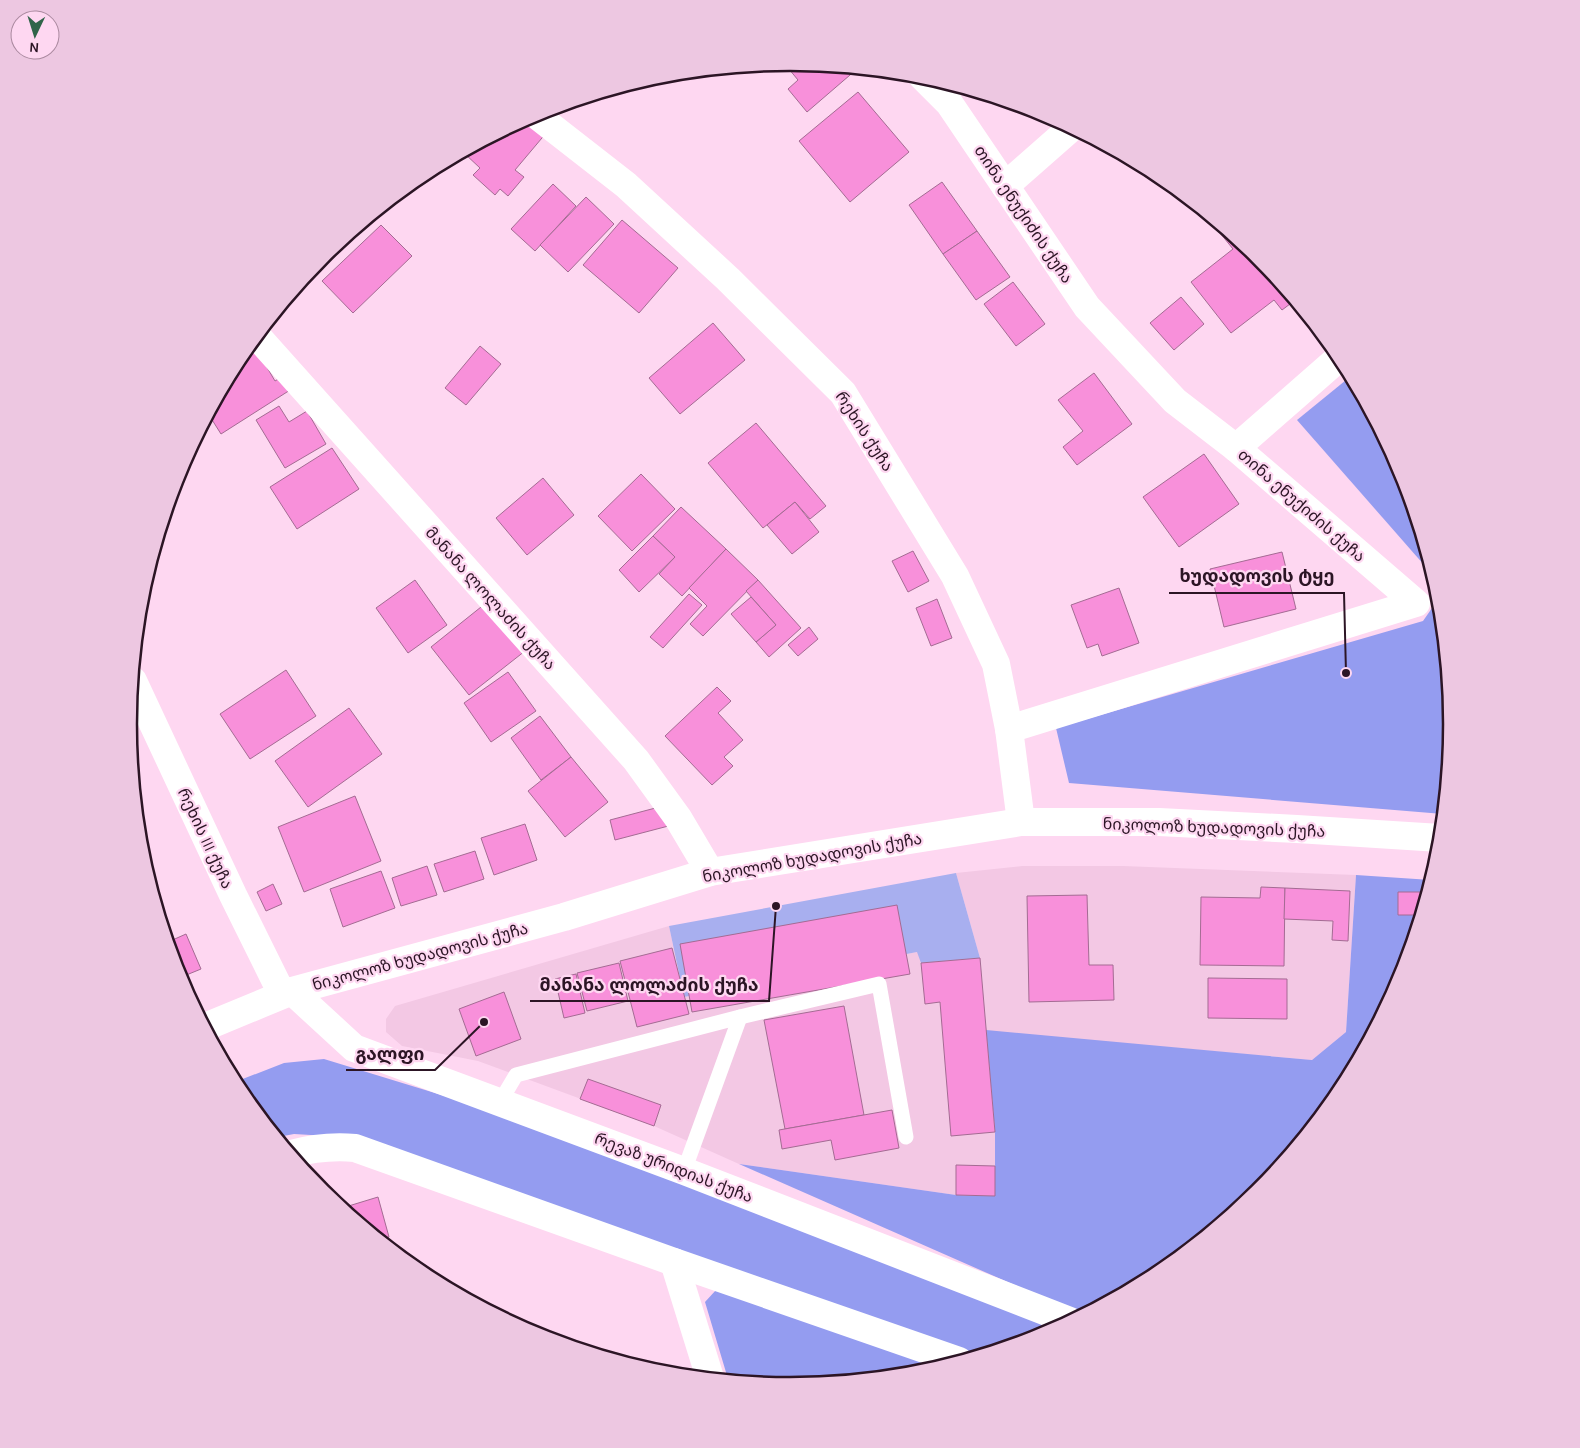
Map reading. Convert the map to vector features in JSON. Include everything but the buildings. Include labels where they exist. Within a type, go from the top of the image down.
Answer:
[{"type":"street","name":"თინა ენუქიძის ქუჩა","points":[[934,88],[949,103],[1087,307],[1175,401],[1236,448],[1416,603],[1009,729]]},
{"type":"street","name":"რეხის ქუჩა","points":[[543,120],[633,191],[728,278],[843,393],[955,576],[996,664],[1009,729],[1020,822]]},
{"type":"street","points":[[1005,186],[1066,133]]},
{"type":"street","name":"მანანა ლოლაძის ქუჩა","points":[[262,341],[636,760],[678,818],[710,872]]},
{"type":"street","points":[[1236,448],[1334,362]]},
{"type":"street","name":"რეხის III ქუჩა","points":[[138,694],[229,887],[287,993]]},
{"type":"street","name":"ნიკოლოზ ხუდადოვის ქუჩა","points":[[211,1024],[287,993],[564,917],[710,872],[1020,822],[1159,822],[1432,838]]},
{"type":"street","name":"რევაზ ურიდიას ქუჩა","points":[[287,993],[354,1048],[684,1170],[1061,1317]]},
{"type":"street","points":[[298,1152],[333,1146],[355,1148],[948,1357]]},
{"type":"street","points":[[674,1262],[708,1371]]},
{"type":"lane","points":[[500,1102],[516,1075],[740,1017],[879,984],[906,1137]]},
{"type":"lane","points":[[684,1170],[740,1017]]},
{"type":"shaded area","points":[[1345,381],[1375,435],[1393,474],[1408,514],[1423,564],[1297,420]]},
{"type":"shaded area","points":[[1432,608],[1437,639],[1443,724],[1436,813],[1069,783],[1056,728],[1423,621]]},
{"type":"shaded area","points":[[1022,866],[1123,866],[1356,875],[1346,1032],[1312,1060],[986,1031],[995,1132],[995,1196],[956,1195],[739,1164],[654,1126],[478,1061],[402,1046],[386,1032],[386,1019],[395,1006],[669,926],[684,997],[917,952],[980,958],[956,873]]},
{"type":"shaded area","points":[[956,873],[980,958],[921,963],[917,952],[684,997],[669,926]]},
{"type":"shaded area","points":[[1356,875],[1424,880],[1408,934],[1393,974],[1375,1013],[1333,1087],[1308,1121],[1252,1186],[1220,1215],[1153,1267],[1078,1310],[1053,1302],[739,1164],[956,1195],[995,1196],[995,1132],[986,1030],[1312,1060],[1346,1032]]},
{"type":"shaded area","points":[[324,1059],[497,1112],[1047,1324],[965,1353],[362,1138],[294,1134],[284,1136],[242,1079],[284,1063]]},
{"type":"shaded area","points":[[716,1290],[925,1362],[875,1371],[833,1375],[790,1377],[726,1373],[705,1302]]},
{"type":"place","name":"ხუდადოვის ტყე","points":[[1346,673]]},
{"type":"place","name":"მანანა ლოლაძის ქუჩა","points":[[776,906]]},
{"type":"place","name":"გალფი","points":[[484,1022]]}]
